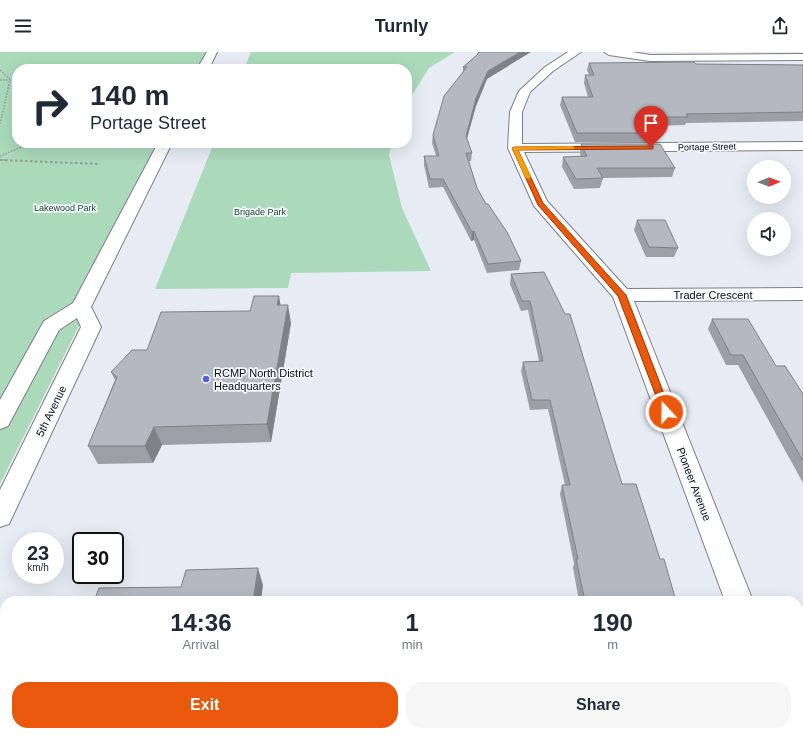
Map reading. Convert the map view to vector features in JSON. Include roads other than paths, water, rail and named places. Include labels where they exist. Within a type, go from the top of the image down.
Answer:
[{"type":"street","points":[[206,64],[212,52]]},
{"type":"street","name":"Pioneer Avenue","points":[[576,52],[548,69],[525,91],[516,112],[515,148],[540,203],[622,295],[736,596]]},
{"type":"street","points":[[608,52],[650,58],[803,57]]},
{"type":"street","name":"Portage Street","points":[[515,148],[803,146]]},
{"type":"street","points":[[0,420],[51,326],[81,307],[162,148]]},
{"type":"street","name":"Trader Crescent","points":[[622,295],[803,294]]},
{"type":"street","name":"5th Avenue","points":[[0,516],[91,327],[81,307]]},
{"type":"place","name":"RCMP North District Headquarters","points":[[206,379]]},
{"type":"park label","name":"Lakewood Park","points":[[65,208]]},
{"type":"park label","name":"Brigade Park","points":[[260,212]]}]
